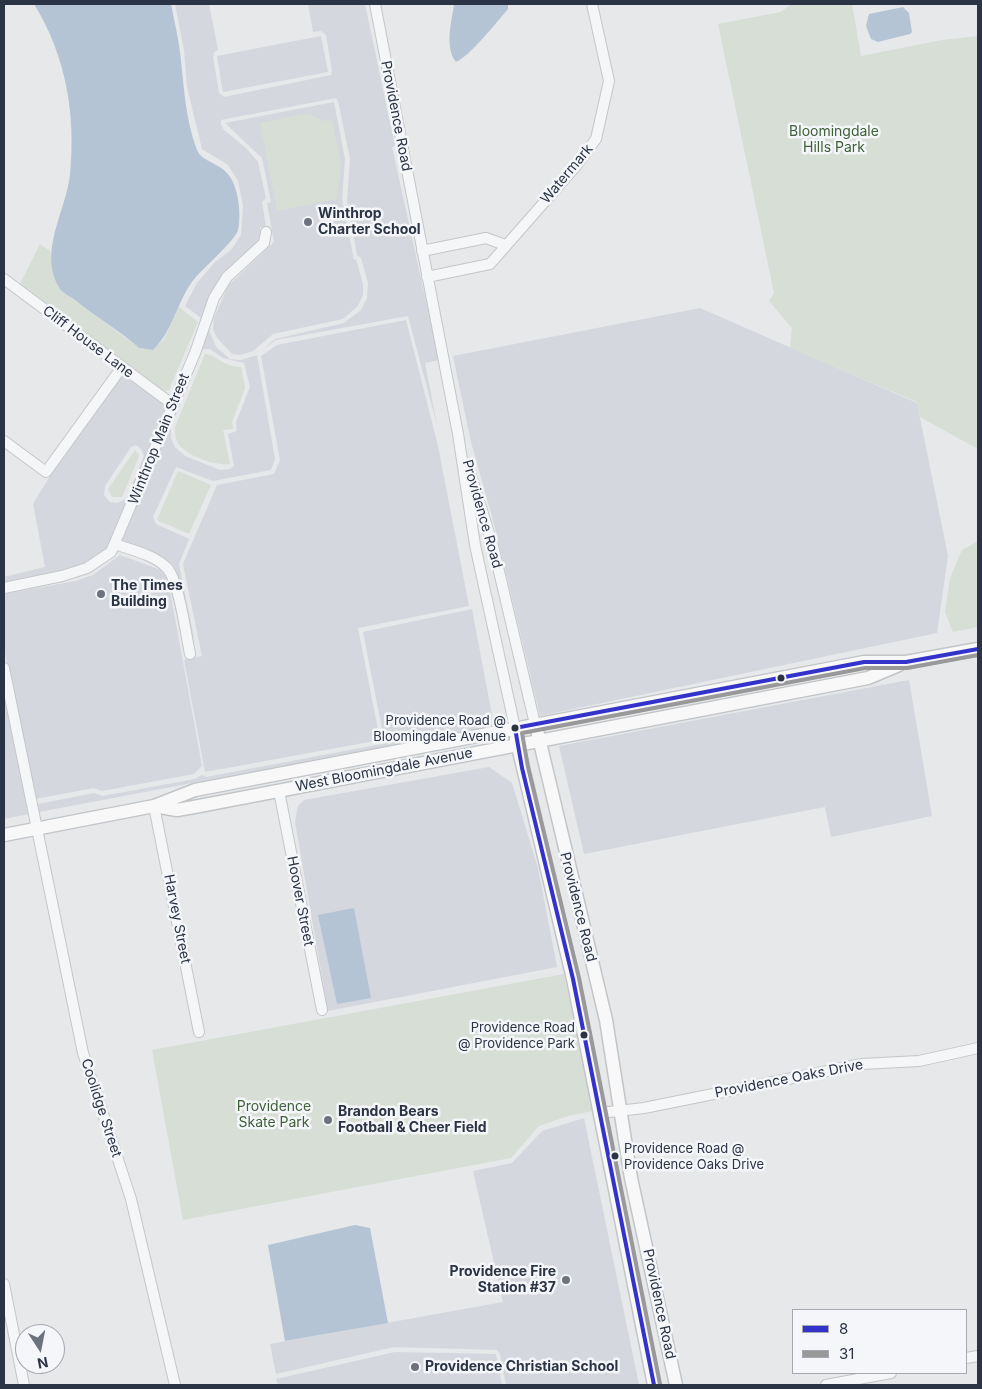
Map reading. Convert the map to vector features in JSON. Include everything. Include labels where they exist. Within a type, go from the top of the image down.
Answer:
[{"type":"main road","name":"West Bloomingdale Avenue","points":[[4,835],[154,806],[195,790],[514,728],[864,662],[906,662],[978,649]]},
{"type":"main road","name":"West Bloomingdale Avenue","points":[[154,806],[177,810],[279,791],[868,678],[906,662]]},
{"type":"main road","name":"Providence Road","points":[[535,724],[606,1020],[631,1178],[676,1385]]},
{"type":"main road","name":"Providence Road","points":[[514,728],[559,918],[600,1112],[654,1385]]},
{"type":"main road","points":[[194,807],[208,797],[260,786],[266,782],[268,776]]},
{"type":"street","name":"Providence Road","points":[[375,4],[458,434],[475,545],[514,728]]},
{"type":"street","name":"Watermark","points":[[427,277],[490,264],[576,166],[596,139],[609,81],[592,4]]},
{"type":"street","name":"Winthrop Main Street","points":[[4,588],[62,576],[87,568],[111,552],[220,287],[234,269],[264,243],[266,232]]},
{"type":"street","points":[[422,251],[486,238],[505,245]]},
{"type":"street","name":"Cliff House Lane","points":[[4,279],[172,404]]},
{"type":"street","points":[[4,441],[46,472],[122,367]]},
{"type":"street","name":"Providence Road","points":[[458,434],[494,546],[535,724]]},
{"type":"street","points":[[114,544],[154,559],[168,568],[176,584],[190,654]]},
{"type":"street","name":"Coolidge Street","points":[[4,668],[83,1053],[131,1199],[175,1385]]},
{"type":"street","name":"Hoover Street","points":[[279,791],[322,1010]]},
{"type":"street","name":"Harvey Street","points":[[154,806],[199,1032]]},
{"type":"street","name":"Providence Oaks Drive","points":[[600,1112],[644,1108],[862,1064],[919,1061],[978,1048]]},
{"type":"street","points":[[4,1284],[24,1385]]},
{"type":"street","points":[[826,1385],[886,1374]]},
{"type":"shaded area","points":[[175,4],[209,4],[218,50],[214,52],[213,57],[219,93],[224,97],[331,75],[326,35],[321,31],[313,32],[308,4],[365,4],[395,146],[392,147],[439,360],[425,363],[437,425],[408,316],[276,340],[263,349],[275,339],[344,323],[361,310],[367,298],[368,283],[361,258],[357,255],[347,200],[350,159],[336,98],[221,120],[224,130],[246,148],[258,162],[266,198],[262,202],[266,227],[260,227],[261,239],[223,273],[210,295],[201,318],[185,306],[197,283],[215,262],[231,250],[241,235],[243,206],[238,181],[228,165],[202,149],[187,87],[184,50]]},
{"type":"shaded area","points":[[321,36],[328,72],[223,92],[217,56]]},
{"type":"shaded area","name":"Winthrop Charter School","points":[[334,102],[345,159],[342,200],[354,260],[356,259],[363,284],[363,295],[358,306],[343,319],[273,334],[253,351],[240,355],[232,354],[217,338],[213,329],[214,318],[228,286],[274,242],[267,203],[271,202],[262,158],[225,123]]},
{"type":"shaded area","points":[[700,308],[917,403],[948,556],[937,633],[540,716],[496,531],[471,442],[453,356]]},
{"type":"shaded area","points":[[406,320],[438,446],[469,606],[358,628],[380,740],[205,772],[184,660],[202,656],[183,564],[217,485],[274,474],[280,460],[261,356],[277,345]]},
{"type":"shaded area","points":[[209,330],[216,347],[230,359],[241,360],[257,355],[275,459],[271,470],[213,481],[176,467],[153,517],[156,524],[189,539],[179,564],[197,653],[181,583],[173,565],[156,553],[122,541],[179,402],[199,358],[171,424],[171,438],[175,447],[185,456],[220,470],[230,469],[234,466],[228,434],[237,431],[236,422],[250,387],[244,363],[223,358],[210,349],[204,349],[201,352]]},
{"type":"shaded area","points":[[123,375],[166,406],[107,548],[84,563],[4,582],[4,577],[45,567],[33,504],[50,476]],"holes":[[[136,445],[141,449],[144,456],[126,499],[117,503],[110,502],[104,495],[105,486],[131,447]]]},
{"type":"shaded area","points":[[120,555],[161,570],[168,580],[202,766],[194,774],[102,791],[94,788],[35,799],[4,648],[4,594],[75,581],[93,575]]},
{"type":"shaded area","points":[[472,609],[494,726],[39,812],[38,804],[94,793],[103,796],[195,779],[202,775],[206,777],[382,744],[384,739],[363,632]]},
{"type":"shaded area","points":[[909,680],[932,816],[831,837],[825,807],[584,854],[559,746]]},
{"type":"shaded area","points":[[4,694],[29,814],[4,819]]},
{"type":"shaded area","points":[[489,767],[512,783],[538,868],[557,967],[328,1011],[295,822],[298,806],[304,800]]},
{"type":"shaded area","points":[[584,1118],[639,1385],[506,1385],[500,1354],[497,1350],[394,1347],[276,1374],[270,1344],[503,1302],[473,1171],[512,1163],[542,1131]]},
{"type":"shaded area","name":"Providence Christian School","points":[[395,1352],[496,1354],[502,1385],[278,1385],[276,1379]]},
{"type":"green space","name":"Bloomingdale Hills Park","points":[[791,4],[852,4],[861,56],[942,40],[978,36],[978,449],[920,417],[917,402],[790,348],[792,328],[769,301],[774,293],[718,24],[781,12]]},
{"type":"green space","points":[[308,113],[324,121],[332,120],[341,163],[337,199],[277,211],[260,123]]},
{"type":"green space","points":[[40,244],[50,251],[60,289],[139,348],[153,350],[164,339],[179,307],[198,322],[169,390],[163,391],[20,284]]},
{"type":"green space","points":[[205,354],[213,356],[229,365],[241,367],[245,388],[232,422],[233,429],[223,430],[230,464],[209,462],[194,456],[182,448],[176,437],[175,427]]},
{"type":"green space","points":[[135,450],[139,455],[138,459],[122,497],[112,497],[108,489]]},
{"type":"green space","points":[[178,471],[211,485],[189,534],[157,520]]},
{"type":"green space","points":[[978,541],[978,627],[953,632],[945,612],[950,578],[962,550]]},
{"type":"green space","name":"Providence Skate Park","points":[[564,974],[593,1111],[568,1116],[539,1126],[511,1158],[183,1220],[152,1050]]},
{"type":"water","points":[[34,4],[171,4],[179,46],[187,114],[197,150],[200,155],[229,175],[235,187],[239,212],[239,224],[236,235],[195,278],[166,333],[153,350],[139,348],[124,335],[63,292],[54,275],[51,261],[52,247],[70,175],[70,108],[61,65],[54,44]]},
{"type":"water","points":[[454,4],[508,4],[508,9],[483,38],[462,59],[456,62],[450,49]]},
{"type":"water","points":[[903,7],[909,13],[912,32],[910,34],[878,42],[871,39],[866,26],[869,14]]},
{"type":"water","points":[[354,908],[371,998],[337,1004],[318,915]]},
{"type":"water","points":[[355,1225],[370,1228],[388,1323],[285,1341],[268,1245]]},
{"type":"transit line","name":"8","points":[[654,1385],[573,979],[522,768],[515,728],[864,662],[906,662],[978,649]]},
{"type":"transit line","name":"31","points":[[660,1384],[579,978],[528,767],[522,733],[865,668],[907,668],[978,655]]},
{"type":"place","name":"Winthrop Charter School","points":[[308,222]]},
{"type":"place","name":"The Times Building","points":[[101,594]]},
{"type":"place","name":"Providence Road @ Bloomingdale Avenue","points":[[515,728]]},
{"type":"place","name":"Providence Road @ Providence Park","points":[[584,1035]]},
{"type":"place","name":"Brandon Bears Football & Cheer Field","points":[[328,1120]]},
{"type":"place","name":"Providence Road @ Providence Oaks Drive","points":[[615,1156]]},
{"type":"place","name":"Providence Fire Station #37","points":[[566,1280]]},
{"type":"place","name":"Providence Christian School","points":[[415,1367]]}]
